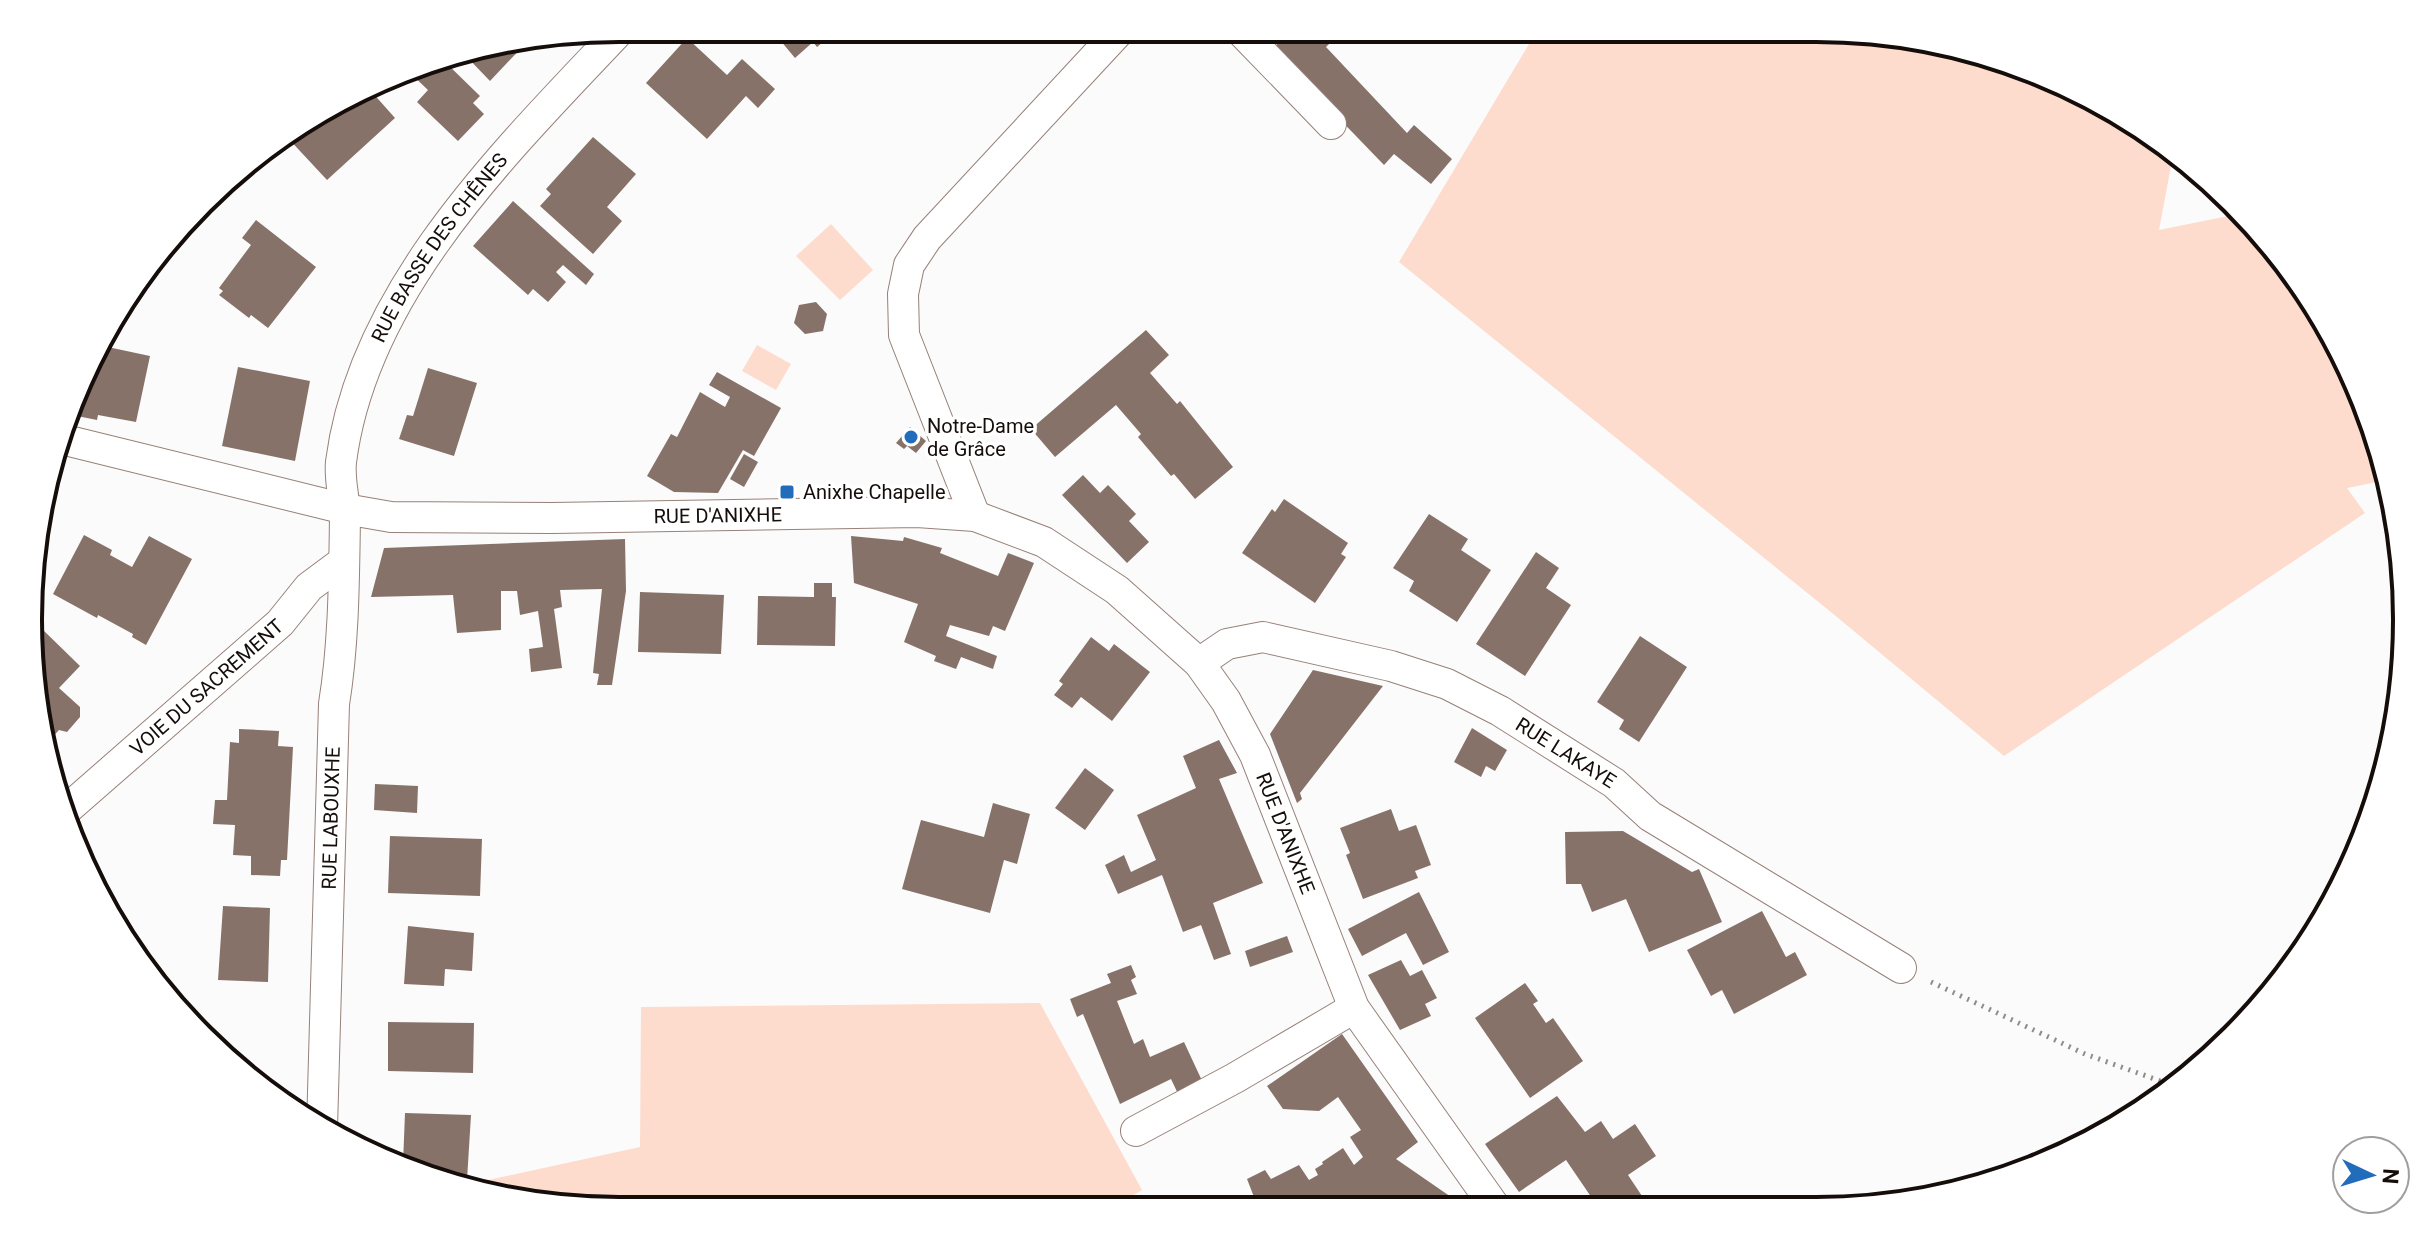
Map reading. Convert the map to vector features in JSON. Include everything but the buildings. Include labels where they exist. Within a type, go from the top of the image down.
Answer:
[{"type":"street","name":"RUE BASSE DES CHÊNES","points":[[345,509],[340,466],[349,419],[369,359],[416,268],[511,146],[609,42]]},
{"type":"street","points":[[975,516],[904,335],[903,294],[909,265],[927,238],[1109,42]]},
{"type":"street","points":[[1252,42],[1331,124]]},
{"type":"street","name":"RUE D'ANIXHE","points":[[71,441],[345,509],[391,517],[552,518],[917,512],[975,516],[1044,542],[1117,590],[1199,663],[1226,701],[1255,755],[1354,1008],[1488,1197]]},
{"type":"street","name":"RUE LABOUXHE","points":[[322,1115],[334,704],[340,669],[345,509]]},
{"type":"street","name":"VOIE DU SACREMENT","points":[[73,804],[280,623],[309,587],[344,561]]},
{"type":"street","name":"RUE LAKAYE","points":[[1199,663],[1227,644],[1263,637],[1391,666],[1447,684],[1500,711],[1614,783],[1650,816],[1901,968]]},
{"type":"street","points":[[1136,1131],[1235,1078],[1354,1008]]},
{"type":"path","points":[[1901,968],[2085,1054],[2162,1082]]},
{"type":"shaded area","points":[[1530,42],[1853,43],[1928,53],[2036,86],[2104,119],[2167,161],[2171,165],[2159,230],[2229,216],[2274,268],[2316,331],[2349,399],[2376,482],[2347,488],[2365,513],[2004,756],[1399,262]]},
{"type":"shaded area","points":[[831,224],[873,270],[840,300],[796,256]]},
{"type":"shaded area","points":[[757,345],[791,364],[776,390],[742,371]]},
{"type":"shaded area","points":[[1040,1003],[1142,1190],[1130,1197],[620,1197],[544,1192],[485,1181],[640,1147],[641,1007]]},
{"type":"place","name":"Notre-Dame de Grâce","points":[[911,437]]},
{"type":"place","name":"Anixhe Chapelle","points":[[787,492]]}]
